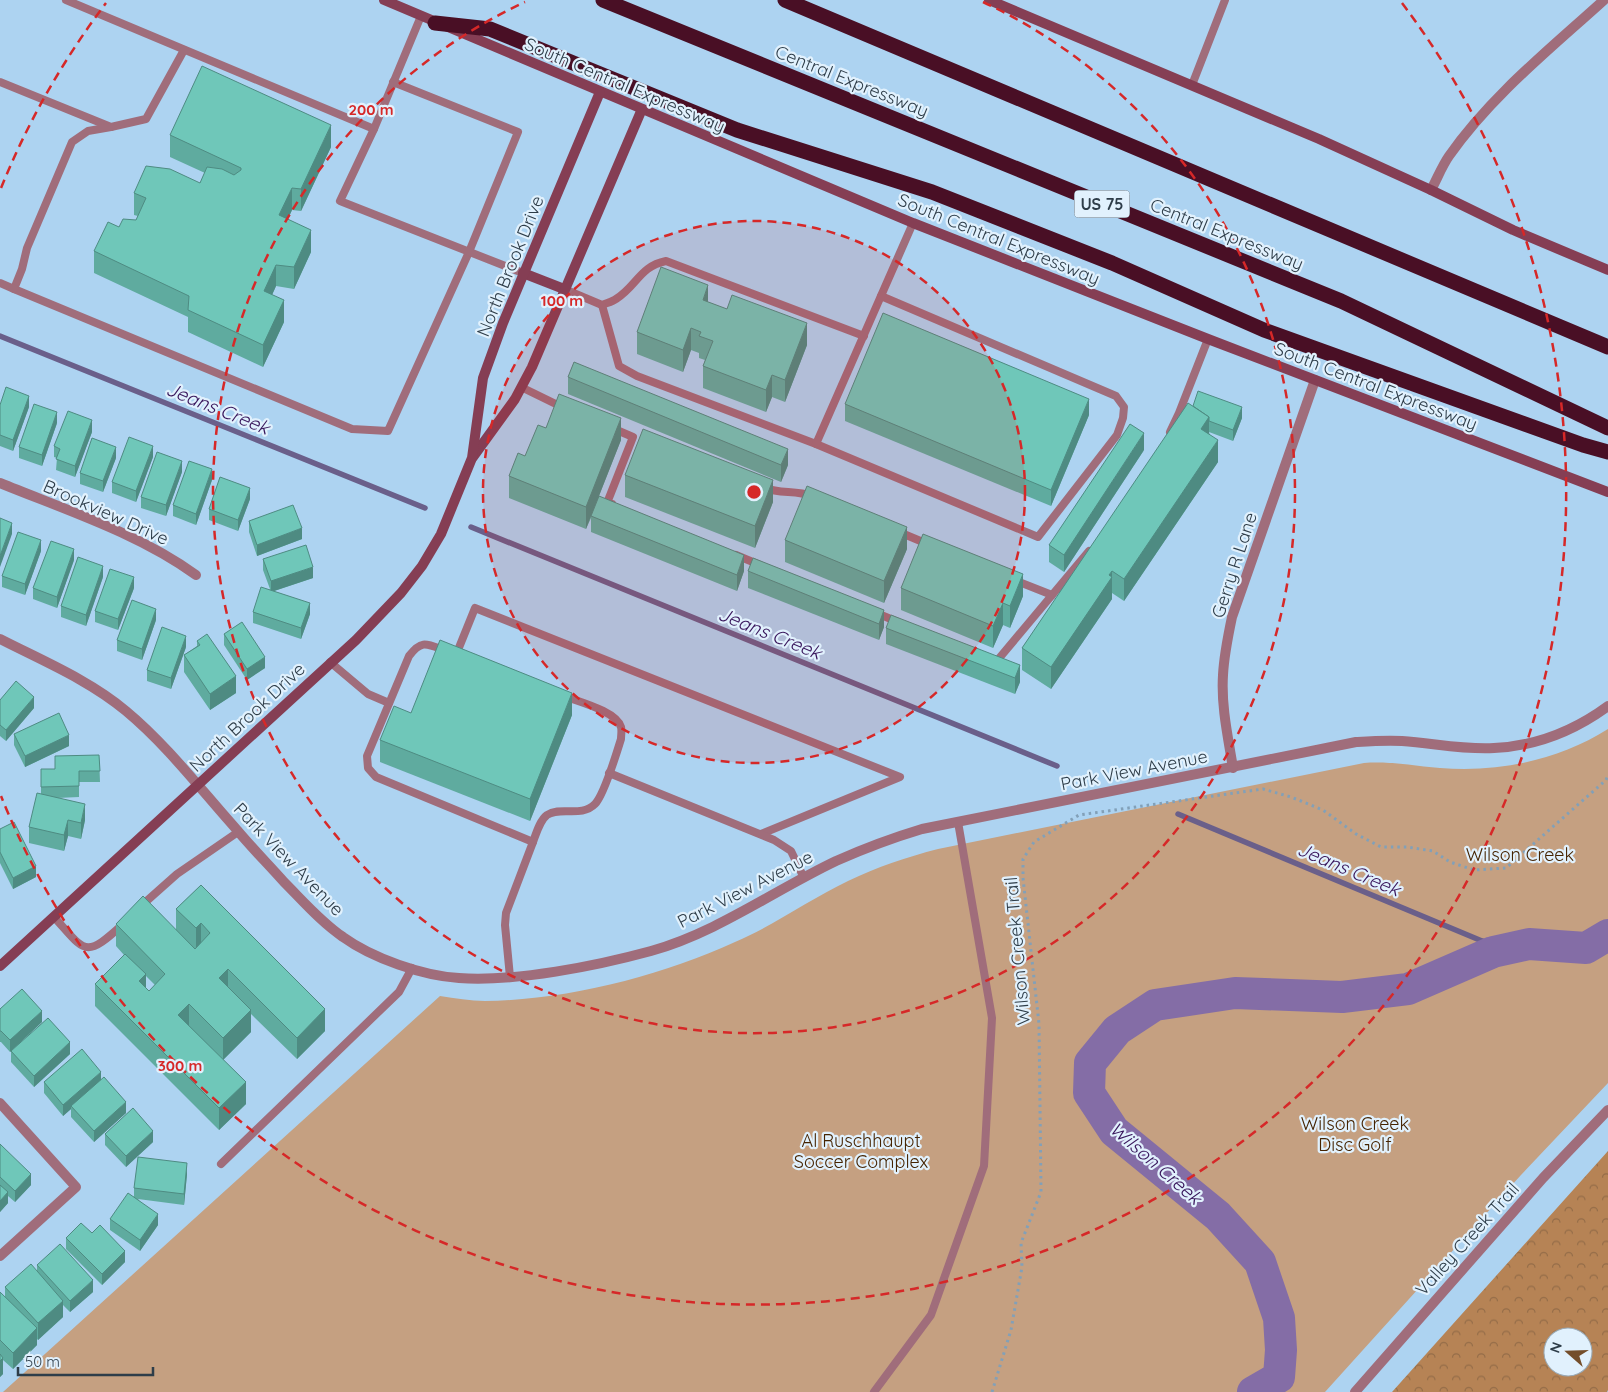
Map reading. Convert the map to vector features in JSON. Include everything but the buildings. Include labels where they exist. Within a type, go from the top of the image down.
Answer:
[{"type":"highway","name":"Central Expressway","points":[[603,0],[1341,301],[1601,425]]},
{"type":"highway","points":[[785,0],[1608,347]]},
{"type":"highway","points":[[435,23],[490,29],[737,130],[932,192],[1112,263],[1264,330],[1583,445],[1608,452]]},
{"type":"main road","name":"South Central Expressway","points":[[384,0],[913,223],[1208,339],[1608,492]]},
{"type":"main road","points":[[989,0],[1319,139],[1513,230],[1608,270]]},
{"type":"main road","name":"North Brook Drive","points":[[0,966],[356,640],[402,593],[422,566],[441,534],[472,458],[484,378],[523,273],[600,92]]},
{"type":"main road","name":"North Brook Drive","points":[[472,458],[515,399],[532,367],[642,110]]},
{"type":"main road","points":[[523,273],[564,289]]},
{"type":"street","points":[[1431,190],[1448,158],[1497,99],[1604,0]]},
{"type":"street","name":"Gerry R Lane","points":[[1233,768],[1225,724],[1223,700],[1223,675],[1232,617],[1315,380]]},
{"type":"street","name":"Brookview Drive","points":[[0,483],[154,549],[196,575]]},
{"type":"street","name":"Park View Avenue","points":[[0,639],[92,686],[112,700],[146,729],[305,904],[322,921],[344,938],[366,950],[412,968],[457,978],[510,977],[569,968],[613,960],[678,942],[726,921],[836,861],[897,837],[958,822],[1356,742],[1402,741],[1493,748],[1516,746],[1540,741],[1565,732],[1592,718],[1608,706]]},
{"type":"street","points":[[0,1256],[76,1187],[2,1109]]},
{"type":"street","name":"Valley Creek Trail","points":[[1355,1392],[1543,1178],[1608,1110]]},
{"type":"lane","points":[[66,0],[85,4],[184,50],[374,129]]},
{"type":"lane","points":[[1192,85],[1224,0]]},
{"type":"lane","points":[[420,16],[374,129],[340,201],[523,273]]},
{"type":"lane","points":[[14,288],[22,269],[27,248],[72,142],[88,131],[146,119],[184,50]]},
{"type":"lane","points":[[0,82],[112,127]]},
{"type":"lane","points":[[0,283],[352,429],[388,431],[469,252],[518,132],[394,82]]},
{"type":"lane","points":[[816,444],[913,223]]},
{"type":"lane","points":[[564,289],[602,305],[616,300],[639,275],[658,263],[666,262],[864,336]]},
{"type":"lane","points":[[602,305],[619,366],[637,376],[816,444],[1038,537],[1117,435],[1123,418],[1124,407],[1116,396],[881,296]]},
{"type":"lane","points":[[1166,439],[1179,413],[1208,339]]},
{"type":"lane","points":[[521,386],[570,410]]},
{"type":"lane","points":[[606,425],[642,440]]},
{"type":"lane","points":[[616,506],[607,502],[633,436]]},
{"type":"lane","points":[[756,484],[774,491],[802,492],[819,499]]},
{"type":"lane","points":[[891,529],[936,547]]},
{"type":"lane","points":[[986,658],[996,662],[1094,545]]},
{"type":"lane","points":[[727,552],[764,567]]},
{"type":"lane","points":[[1007,577],[1052,595]]},
{"type":"lane","points":[[456,655],[475,608],[900,777],[761,834]]},
{"type":"lane","points":[[866,608],[903,624]]},
{"type":"lane","points":[[465,658],[428,644],[420,644],[416,647],[409,656],[367,756],[368,768],[376,776],[533,842]]},
{"type":"lane","points":[[330,662],[368,694],[389,703]]},
{"type":"lane","points":[[510,977],[505,925],[506,913],[542,821],[547,814],[578,812],[587,809],[596,802],[621,739],[622,728],[610,714],[558,694]]},
{"type":"lane","points":[[609,773],[774,840],[791,851],[804,878]]},
{"type":"lane","points":[[874,1392],[931,1315],[984,1166],[992,1018],[958,822]]},
{"type":"lane","points":[[133,914],[177,874],[238,832]]},
{"type":"lane","points":[[54,917],[80,945],[87,948],[104,941],[126,920]]},
{"type":"lane","points":[[221,1164],[399,992],[412,968]]},
{"type":"path","name":"Wilson Creek Trail","points":[[992,1392],[1011,1330],[1022,1267],[1021,1243],[1042,1192],[1039,1024],[1023,878],[1023,859],[1034,842],[1079,815],[1263,790],[1291,797],[1323,810],[1356,834],[1381,847],[1407,847],[1433,851],[1450,862],[1474,870],[1506,868],[1606,780],[1608,774]]},
{"type":"green space","name":"Al Ruschhaupt Soccer Complex","points":[[1608,729],[1608,1083],[1521,1175],[1325,1392],[3,1392],[440,996],[479,1001],[516,1000],[581,991],[645,975],[706,954],[750,935],[859,876],[915,855],[938,849],[1364,763],[1393,763],[1462,769],[1506,766],[1527,762],[1569,749]]},
{"type":"green space","points":[[1608,1151],[1608,1390],[1607,1392],[1392,1392]]},
{"type":"waterway","name":"Jeans Creek","points":[[0,336],[425,508]]},
{"type":"waterway","name":"Jeans Creek","points":[[471,527],[1057,766]]},
{"type":"waterway","name":"Jeans Creek","points":[[1178,814],[1482,941],[1510,948]]},
{"type":"waterway","name":"Wilson Creek","points":[[1253,1392],[1279,1377],[1281,1350],[1279,1318],[1260,1262],[1218,1216],[1114,1131],[1089,1093],[1090,1063],[1117,1030],[1155,1005],[1235,993],[1342,997],[1408,989],[1493,952],[1529,944],[1586,948],[1608,935]]},
{"type":"park label","name":"Wilson Creek Disc Golf","points":[[1355,1133]]}]
